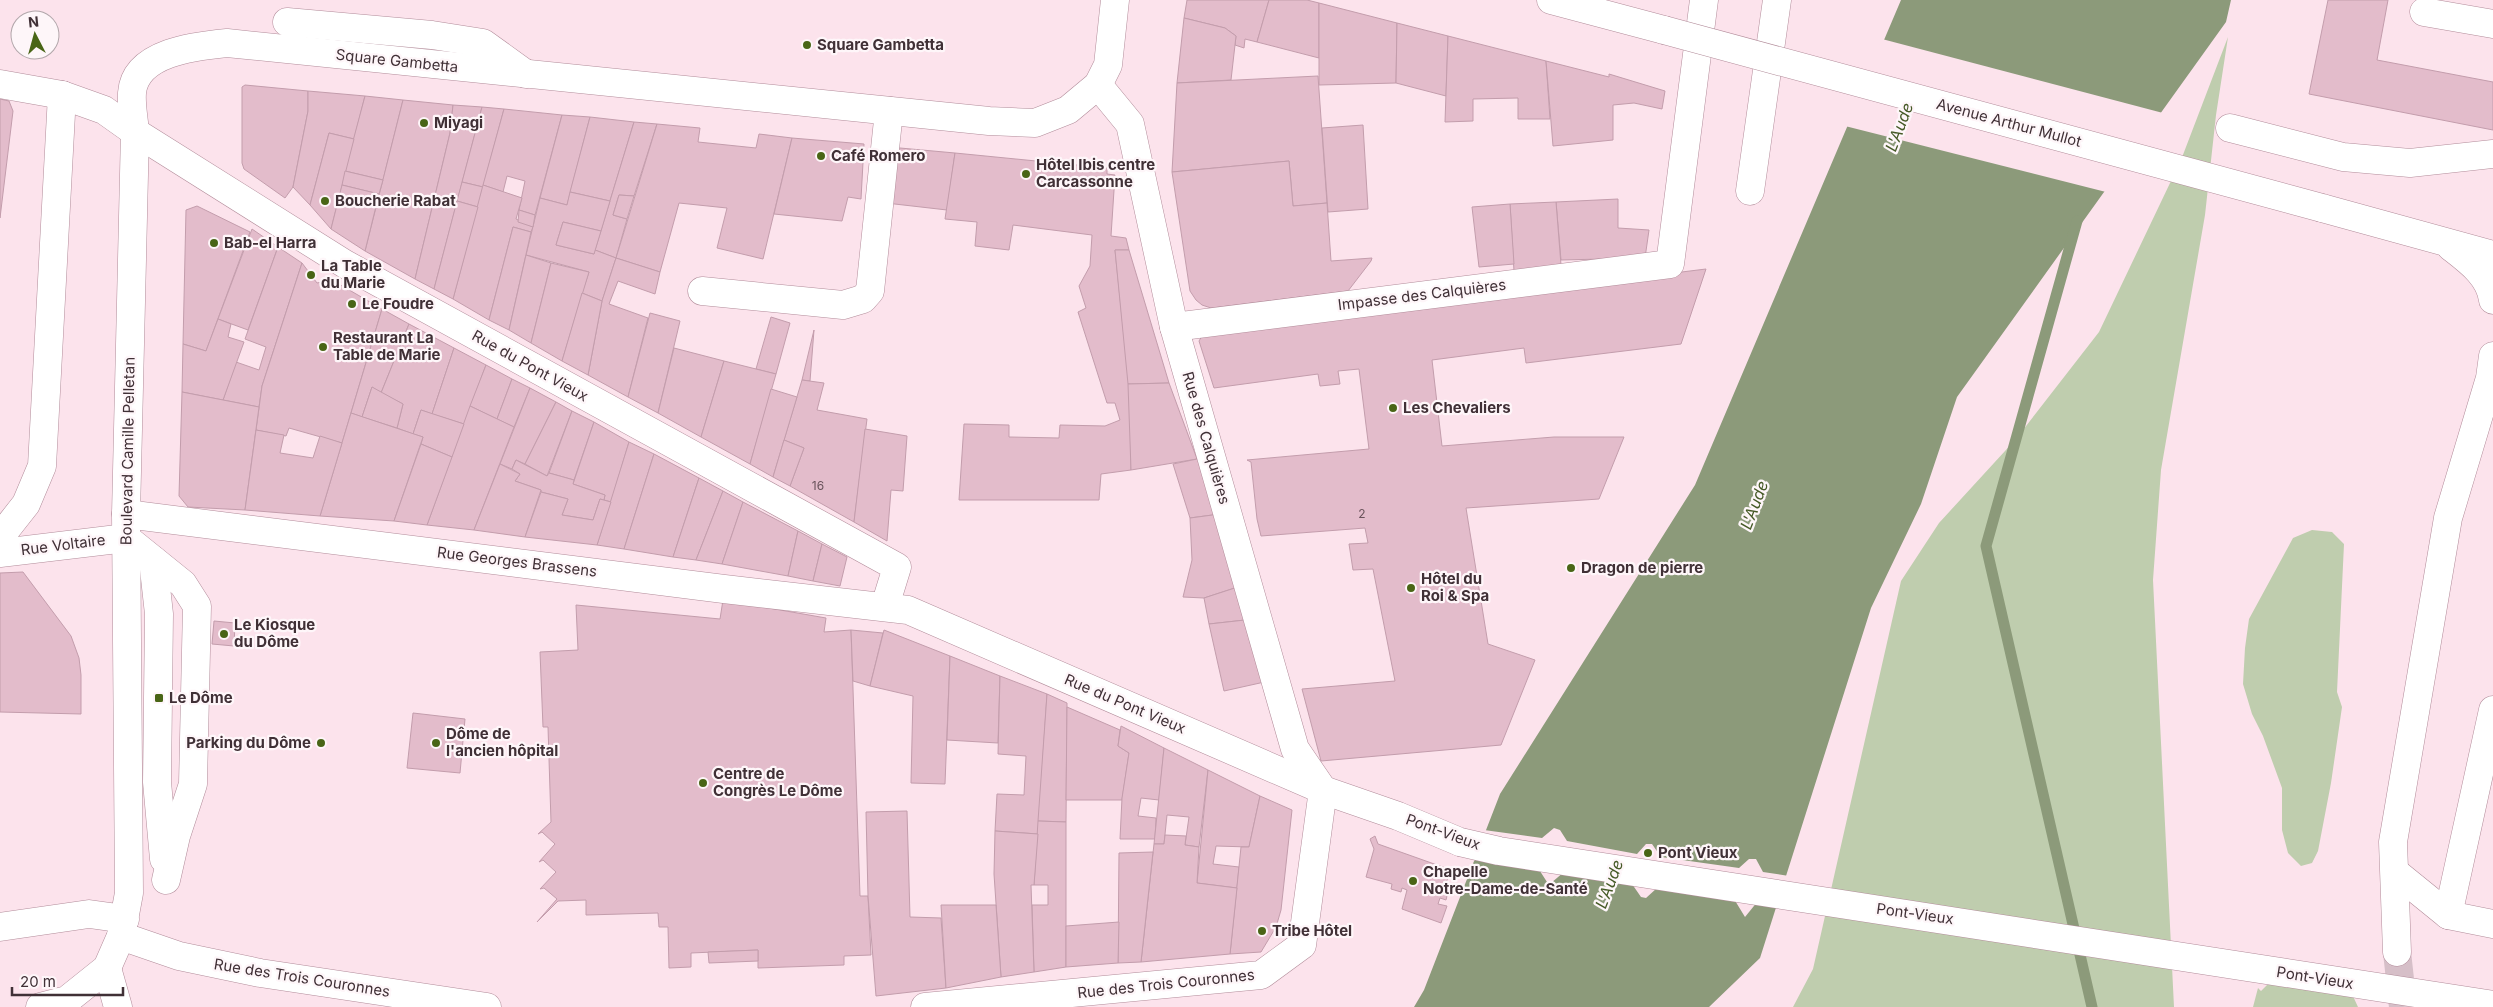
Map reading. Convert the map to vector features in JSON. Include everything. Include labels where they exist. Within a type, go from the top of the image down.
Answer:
[{"type":"street","name":"Square Gambetta","points":[[194,46],[227,43],[989,121],[1035,123],[1068,110],[1098,85],[1108,65],[1113,37],[1115,0]]},
{"type":"street","points":[[1113,37],[1126,0]]},
{"type":"street","name":"Avenue Arthur Mullot","points":[[1551,0],[2493,255]]},
{"type":"street","name":"Impasse des Calquières","points":[[1174,327],[1670,264],[1704,0]]},
{"type":"street","points":[[1750,192],[1777,0]]},
{"type":"street","points":[[2424,12],[2493,24]]},
{"type":"street","points":[[287,22],[432,34],[483,43],[526,74]]},
{"type":"street","name":"Boulevard Camille Pelletan","points":[[125,916],[126,526],[135,132],[132,92],[142,70],[165,54],[194,46]]},
{"type":"street","points":[[0,84],[62,95],[104,110],[135,132]]},
{"type":"street","name":"Rue des Calquières","points":[[1098,85],[1130,124],[1174,327],[1295,749],[1333,793]]},
{"type":"street","points":[[0,537],[26,504],[42,466],[62,95]]},
{"type":"street","points":[[702,291],[843,305],[863,299],[870,291],[888,111]]},
{"type":"street","points":[[2230,128],[2343,157],[2410,163],[2493,154]]},
{"type":"street","name":"Rue du Pont Vieux","points":[[135,132],[345,264],[897,567],[896,608],[1333,793]]},
{"type":"street","points":[[2442,240],[2475,266],[2492,290],[2493,300]]},
{"type":"street","points":[[2397,952],[2393,842],[2448,518],[2492,370]]},
{"type":"street","points":[[40,1007],[67,1000],[107,968],[125,916],[166,880],[176,836],[193,784],[197,606],[183,584],[153,560],[126,526]]},
{"type":"street","name":"Rue Voltaire","points":[[0,553],[126,526]]},
{"type":"street","name":"Rue Georges Brassens","points":[[126,526],[896,608]]},
{"type":"street","points":[[153,560],[159,614],[157,782],[166,880]]},
{"type":"street","points":[[2448,915],[2493,710]]},
{"type":"street","name":"Pont-Vieux","points":[[1333,793],[1460,842],[1518,854],[2493,1005]]},
{"type":"street","name":"Rue des Trois Couronnes","points":[[925,1007],[982,1004],[1262,975],[1302,945],[1333,793]]},
{"type":"street","points":[[2395,872],[2448,915],[2493,924]]},
{"type":"street","name":"Rue des Trois Couronnes","points":[[0,927],[90,914],[125,916],[179,956],[260,973],[487,1007]]},
{"type":"street","points":[[107,968],[118,1007]]},
{"type":"shaded area","points":[[2228,37],[2216,115],[2205,215],[2161,470],[2153,580],[2174,1007],[1793,1007],[1813,969],[1901,581],[1939,523],[2016,439],[2099,332],[2181,160]]},
{"type":"shaded area","points":[[2312,530],[2332,532],[2344,544],[2337,692],[2342,707],[2331,783],[2318,851],[2312,863],[2301,866],[2288,853],[2282,830],[2282,788],[2263,736],[2252,714],[2243,684],[2249,619],[2293,538]]},
{"type":"shaded area","points":[[2273,979],[2352,994],[2358,1007],[2253,1007],[2258,988],[2261,991]]},
{"type":"water","name":"L'Aude","points":[[1901,0],[2231,0],[2226,22],[1957,397],[1921,504],[1871,608],[1760,958],[1709,1007],[1414,1007],[1424,990],[1500,794],[1695,485]]},
{"type":"pier","points":[[1882,39],[2163,113],[2106,192],[1845,126]]},
{"type":"pier","points":[[1554,828],[1560,830],[1567,841],[1637,854],[1646,844],[1652,844],[1661,857],[1739,868],[1749,859],[1756,859],[1763,872],[1789,876],[1780,904],[1758,901],[1745,917],[1734,899],[1657,888],[1646,898],[1641,897],[1632,884],[1564,872],[1551,883],[1547,882],[1538,868],[1475,860],[1471,863],[1484,830],[1542,838]]},
{"type":"building","points":[[1187,0],[1269,0],[1257,42],[1245,39],[1244,48],[1235,45],[1236,36],[1225,28],[1184,18]]},
{"type":"building","points":[[1269,0],[1307,0],[1319,3],[1319,58],[1257,42]]},
{"type":"building","points":[[2328,0],[2388,0],[2377,60],[2493,82],[2493,130],[2309,94]]},
{"type":"building","points":[[1319,3],[1397,23],[1396,83],[1319,85]]},
{"type":"building","points":[[1184,18],[1225,28],[1236,36],[1231,80],[1177,83]]},
{"type":"building","points":[[1397,23],[1448,36],[1446,96],[1396,83]]},
{"type":"building","points":[[1448,36],[1546,61],[1550,119],[1518,119],[1518,98],[1473,99],[1473,121],[1445,122]]},
{"type":"building","points":[[1546,61],[1609,77],[1609,74],[1665,91],[1662,109],[1634,103],[1613,105],[1613,140],[1553,146]]},
{"type":"building","points":[[1318,76],[1327,203],[1293,206],[1289,161],[1172,172],[1177,83]]},
{"type":"building","points":[[245,85],[308,91],[308,111],[293,187],[285,198],[244,169],[242,163],[242,87]]},
{"type":"building","points":[[308,91],[365,96],[354,139],[329,133],[310,205],[293,187],[308,111]]},
{"type":"building","points":[[365,96],[403,100],[383,180],[345,171]]},
{"type":"building","points":[[0,99],[9,101],[13,111],[0,218]]},
{"type":"building","points":[[403,100],[453,105],[450,133],[415,279],[365,251]]},
{"type":"building","points":[[453,105],[482,107],[434,289],[415,279],[450,133]]},
{"type":"building","points":[[482,107],[504,109],[483,187],[462,182]]},
{"type":"building","points":[[504,109],[562,115],[535,215],[519,210],[525,181],[507,176],[503,192],[483,185]]},
{"type":"building","points":[[562,115],[590,117],[567,205],[540,198]]},
{"type":"building","points":[[590,117],[634,122],[610,201],[570,192]]},
{"type":"building","points":[[634,122],[657,124],[634,196],[619,195],[613,215],[627,219],[616,258],[595,250]]},
{"type":"building","points":[[657,124],[700,128],[698,142],[756,148],[759,134],[792,138],[763,259],[717,248],[727,208],[679,203],[660,272],[616,258]]},
{"type":"building","points":[[1363,125],[1368,209],[1328,212],[1322,128]]},
{"type":"building","points":[[329,133],[354,139],[331,229],[310,205]]},
{"type":"building","points":[[792,138],[864,144],[861,199],[848,197],[842,221],[774,214]]},
{"type":"building","points":[[889,147],[955,153],[947,210],[886,203]]},
{"type":"building","points":[[955,153],[1107,168],[1107,174],[1115,175],[1111,236],[1126,238],[1129,250],[1115,250],[1131,404],[1131,470],[1101,474],[1099,500],[959,500],[964,424],[1009,425],[1009,437],[1059,438],[1060,425],[1105,426],[1120,420],[1115,403],[1107,403],[1078,312],[1086,308],[1079,286],[1090,266],[1092,235],[1013,225],[1009,250],[975,246],[977,222],[945,219]]},
{"type":"building","points":[[1289,161],[1293,206],[1327,203],[1331,261],[1372,258],[1371,261],[1348,291],[1211,308],[1202,305],[1190,291],[1172,172]]},
{"type":"building","points":[[345,171],[383,180],[379,194],[342,185]]},
{"type":"building","points":[[462,182],[483,187],[478,207],[457,201]]},
{"type":"building","points":[[342,185],[379,194],[365,251],[331,229]]},
{"type":"building","points":[[483,185],[522,198],[516,219],[533,227],[531,232],[513,227],[489,320],[453,299]]},
{"type":"building","points":[[570,192],[610,201],[601,231],[563,222],[556,245],[594,254],[595,250],[616,258],[602,301],[582,293],[589,272],[526,255],[540,198],[567,205]]},
{"type":"building","points":[[619,195],[634,196],[627,219],[613,215]]},
{"type":"building","points":[[1618,199],[1618,228],[1649,230],[1645,258],[1561,260],[1556,202]]},
{"type":"building","points":[[457,201],[478,207],[453,299],[434,289]]},
{"type":"building","points":[[1556,202],[1561,265],[1514,271],[1510,204]]},
{"type":"building","points":[[1510,204],[1514,264],[1479,267],[1472,207]]},
{"type":"building","points":[[197,206],[250,232],[206,351],[183,344],[186,210]]},
{"type":"building","points":[[519,210],[535,215],[533,227],[518,222]]},
{"type":"building","points":[[563,222],[601,231],[594,254],[556,245]]},
{"type":"building","points":[[513,227],[531,232],[509,330],[489,320]]},
{"type":"building","points":[[252,229],[278,247],[248,330],[218,319]]},
{"type":"building","points":[[278,247],[302,263],[262,386],[259,407],[223,400],[236,362],[259,370],[266,347],[245,339]]},
{"type":"building","points":[[1115,250],[1129,250],[1169,383],[1128,384]]},
{"type":"building","points":[[526,255],[551,263],[531,343],[509,330]]},
{"type":"building","points":[[616,258],[660,272],[655,294],[618,281],[609,304],[648,318],[628,397],[588,375],[602,301]]},
{"type":"building","name":"Restaurant La Table de Marie","points":[[302,263],[317,283],[332,280],[382,309],[342,443],[289,428],[286,436],[256,430],[262,386]]},
{"type":"building","points":[[551,263],[589,272],[562,361],[531,343]]},
{"type":"building","points":[[1706,269],[1681,344],[1526,363],[1524,348],[1432,360],[1442,446],[1554,437],[1624,437],[1599,499],[1466,508],[1488,644],[1535,660],[1501,745],[1321,761],[1302,689],[1395,681],[1373,569],[1353,570],[1349,544],[1368,543],[1365,528],[1261,536],[1257,519],[1251,462],[1247,460],[1369,449],[1359,369],[1338,371],[1340,384],[1320,386],[1318,374],[1214,388],[1199,341],[1205,331]]},
{"type":"building","points":[[582,293],[602,301],[588,375],[562,361]]},
{"type":"building","points":[[382,309],[409,324],[381,393],[372,387],[362,417],[351,413]]},
{"type":"building","points":[[650,313],[680,321],[658,413],[628,397]]},
{"type":"building","points":[[771,317],[790,323],[776,374],[756,369]]},
{"type":"building","points":[[218,319],[231,324],[228,337],[244,342],[223,400],[182,392],[183,344],[206,351]]},
{"type":"building","points":[[409,324],[454,348],[432,414],[421,410],[413,434],[397,428],[403,404],[381,393]]},
{"type":"building","points":[[814,330],[810,381],[802,380]]},
{"type":"building","points":[[454,348],[486,365],[464,424],[432,414]]},
{"type":"building","points":[[674,348],[724,361],[701,437],[658,413]]},
{"type":"building","points":[[724,361],[776,374],[750,464],[701,437]]},
{"type":"building","points":[[486,365],[512,379],[497,419],[470,406]]},
{"type":"building","points":[[512,379],[530,388],[514,427],[497,419]]},
{"type":"building","points":[[802,380],[824,383],[817,410],[867,419],[854,522],[790,486],[804,448],[784,440]]},
{"type":"building","points":[[1169,383],[1197,459],[1131,470],[1128,384]]},
{"type":"building","points":[[372,387],[403,404],[397,428],[362,417]]},
{"type":"building","points":[[530,388],[556,402],[525,464],[516,460],[512,469],[500,464]]},
{"type":"building","points":[[771,389],[797,397],[773,477],[750,464]]},
{"type":"building","points":[[182,392],[259,407],[245,510],[188,507],[179,496]]},
{"type":"building","points":[[556,402],[572,411],[547,476],[525,464]]},
{"type":"building","points":[[470,406],[514,427],[474,530],[427,525]]},
{"type":"building","points":[[421,410],[464,424],[452,457],[421,444],[423,437],[413,434]]},
{"type":"building","points":[[572,411],[594,422],[574,480],[549,473]]},
{"type":"building","points":[[351,413],[423,437],[394,521],[320,516]]},
{"type":"building","points":[[594,422],[629,442],[611,502],[604,500],[605,495],[573,484]]},
{"type":"building","points":[[865,429],[907,436],[903,491],[891,490],[887,541],[854,522]]},
{"type":"building","points":[[256,430],[284,435],[280,453],[313,458],[320,436],[342,443],[320,516],[245,510]]},
{"type":"building","points":[[784,440],[804,448],[790,486],[773,477]]},
{"type":"building","points":[[629,442],[654,454],[624,549],[597,545]]},
{"type":"building","points":[[421,444],[452,457],[427,525],[394,521]]},
{"type":"building","points":[[654,454],[699,478],[673,557],[624,549]]},
{"type":"building","points":[[1202,458],[1220,514],[1190,518],[1173,464]]},
{"type":"building","points":[[516,460],[547,476],[549,473],[574,480],[573,484],[605,495],[604,500],[600,499],[593,520],[562,515],[568,499],[541,492],[541,490],[515,481],[520,474],[512,469]]},
{"type":"building","points":[[500,464],[520,474],[515,481],[541,490],[525,537],[474,530]]},
{"type":"building","points":[[699,478],[723,491],[696,560],[673,557]]},
{"type":"building","points":[[723,491],[743,502],[722,564],[696,560]]},
{"type":"building","points":[[541,492],[568,499],[562,515],[593,520],[600,499],[611,502],[597,545],[525,537]]},
{"type":"building","points":[[743,502],[798,531],[788,576],[722,564]]},
{"type":"building","points":[[1220,514],[1244,585],[1204,598],[1183,597],[1192,560],[1190,518]]},
{"type":"building","points":[[798,531],[822,544],[813,581],[788,576]]},
{"type":"building","points":[[822,544],[847,557],[840,586],[813,581]]},
{"type":"building","points":[[23,572],[71,636],[79,658],[81,714],[0,712],[0,573]]},
{"type":"building","points":[[1244,585],[1254,619],[1209,624],[1204,598]]},
{"type":"building","name":"Centre de Congrès Le Dôme","points":[[723,600],[826,618],[824,632],[851,630],[860,896],[868,896],[871,955],[844,956],[844,965],[758,968],[758,950],[691,953],[691,967],[669,968],[668,927],[659,927],[658,913],[586,915],[586,900],[558,901],[537,922],[557,899],[544,888],[540,889],[556,872],[543,860],[539,862],[555,844],[542,832],[538,834],[551,822],[548,727],[543,727],[540,652],[578,650],[576,605],[720,619]]},
{"type":"building","points":[[1254,619],[1269,681],[1224,691],[1209,624]]},
{"type":"building","name":"Le Kiosque du Dôme","points":[[214,621],[235,623],[234,646],[212,644]]},
{"type":"building","points":[[851,630],[883,633],[870,686],[853,681]]},
{"type":"building","points":[[884,630],[950,656],[945,784],[911,783],[913,696],[870,686]]},
{"type":"building","points":[[950,656],[1000,676],[998,743],[947,740]]},
{"type":"building","points":[[1000,676],[1047,694],[1038,834],[995,831],[997,794],[1024,795],[1026,756],[998,754]]},
{"type":"building","points":[[1047,694],[1067,703],[1066,822],[1038,821]]},
{"type":"building","points":[[1067,707],[1120,730],[1118,746],[1129,753],[1122,800],[1066,800]]},
{"type":"building","name":"Dôme de l'ancien hôpital","points":[[413,713],[465,719],[460,773],[407,768]]},
{"type":"building","points":[[1121,726],[1164,748],[1159,800],[1141,798],[1138,816],[1156,818],[1155,839],[1120,839],[1122,798],[1129,753],[1118,746]]},
{"type":"building","points":[[1164,748],[1208,770],[1199,847],[1185,845],[1189,817],[1167,815],[1164,844],[1154,844]]},
{"type":"building","points":[[1208,770],[1260,796],[1249,847],[1216,846],[1213,864],[1239,867],[1237,888],[1197,883]]},
{"type":"building","points":[[1260,796],[1292,810],[1281,910],[1276,927],[1261,952],[1230,954],[1241,847],[1249,847]]},
{"type":"building","points":[[907,811],[910,917],[941,918],[946,988],[876,996],[868,896],[866,812]]},
{"type":"building","points":[[1038,821],[1066,822],[1066,967],[1034,972],[1032,905],[1048,905],[1048,885],[1034,885]]},
{"type":"building","points":[[995,831],[1038,834],[1034,885],[1031,885],[1034,972],[1001,977],[994,874]]},
{"type":"building","points":[[1165,835],[1186,836],[1185,845],[1199,847],[1197,883],[1237,888],[1230,954],[1141,962],[1154,844],[1164,844]]},
{"type":"building","name":"Chapelle Notre-Dame-de-Santé","points":[[1375,836],[1378,844],[1454,871],[1455,875],[1448,877],[1443,893],[1447,896],[1446,900],[1440,898],[1438,904],[1447,906],[1441,923],[1402,909],[1407,890],[1402,888],[1401,892],[1391,889],[1392,884],[1366,877],[1374,849],[1370,839]]},
{"type":"building","points":[[1153,852],[1141,962],[1118,963],[1119,853]]},
{"type":"building","points":[[941,905],[996,905],[1001,977],[946,988]]},
{"type":"building","points":[[1119,922],[1118,963],[1066,967],[1066,926]]},
{"type":"building","points":[[758,950],[758,961],[709,963],[708,952]]},
{"type":"waterway","points":[[2077,221],[1986,546],[2092,1007]]},
{"type":"tunnel","points":[[2397,952],[2403,1007]]},
{"type":"place","name":"Square Gambetta","points":[[807,45]]},
{"type":"place","name":"Miyagi","points":[[424,123]]},
{"type":"place","name":"Café Romero","points":[[821,156]]},
{"type":"place","name":"Hôtel Ibis centre Carcassonne","points":[[1026,174]]},
{"type":"place","name":"Boucherie Rabat","points":[[325,201]]},
{"type":"place","name":"Bab-el Harra","points":[[214,243]]},
{"type":"place","name":"La Table du Marie","points":[[311,275]]},
{"type":"place","name":"Le Foudre","points":[[352,304]]},
{"type":"place","name":"Restaurant La Table de Marie","points":[[323,347]]},
{"type":"place","name":"Les Chevaliers","points":[[1393,408]]},
{"type":"place","name":"Dragon de pierre","points":[[1571,568]]},
{"type":"place","name":"Hôtel du Roi & Spa","points":[[1411,588]]},
{"type":"place","name":"Le Kiosque du Dôme","points":[[224,634]]},
{"type":"place","name":"Le Dôme","points":[[159,698]]},
{"type":"place","name":"Parking du Dôme","points":[[321,743]]},
{"type":"place","name":"Dôme de l'ancien hôpital","points":[[436,743]]},
{"type":"place","name":"Centre de Congrès Le Dôme","points":[[703,783]]},
{"type":"place","name":"Pont Vieux","points":[[1648,853]]},
{"type":"place","name":"Chapelle Notre-Dame-de-Santé","points":[[1413,881]]},
{"type":"place","name":"Tribe Hôtel","points":[[1262,931]]}]
